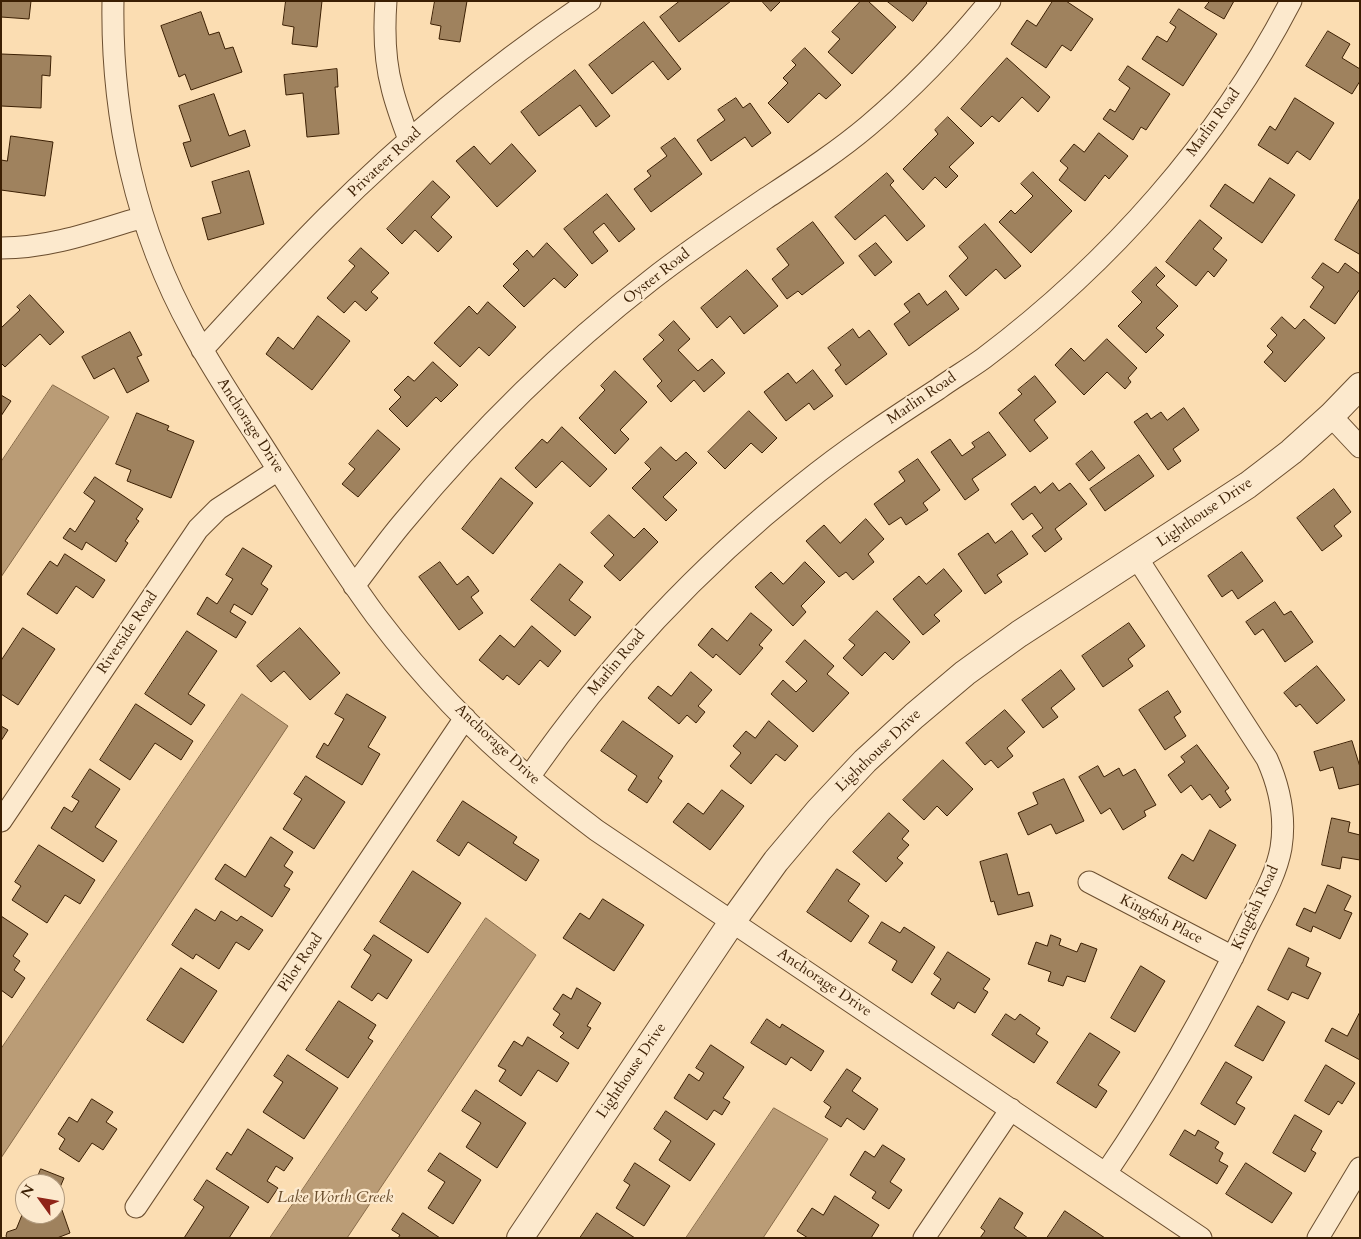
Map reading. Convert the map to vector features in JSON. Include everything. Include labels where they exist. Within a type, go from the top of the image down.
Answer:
[{"type":"street","name":"Anchorage Drive","points":[[113,1],[112,37],[119,115],[129,166],[148,235],[168,283],[202,350],[278,470],[354,586],[419,669],[465,718],[529,777],[596,830],[1201,1238]]},
{"type":"street","points":[[386,1],[387,58],[391,87],[409,140]]},
{"type":"street","name":"Privateer Road","points":[[202,350],[328,216],[409,140],[501,65],[590,1]]},
{"type":"street","name":"Oyster Road","points":[[354,586],[410,513],[471,444],[528,386],[588,332],[651,280],[716,232],[822,162],[868,127],[922,78],[990,1]]},
{"type":"street","name":"Marlin Road","points":[[529,777],[593,690],[641,634],[693,580],[747,530],[804,482],[856,444],[982,359],[1034,318],[1084,274],[1124,234],[1170,183],[1211,130],[1248,76],[1291,1]]},
{"type":"street","points":[[1,248],[49,244],[143,216]]},
{"type":"street","name":"Lighthouse Drive","points":[[520,1238],[732,922],[776,861],[819,810],[865,761],[965,673],[1020,634],[1248,485],[1291,452],[1331,416],[1360,386]]},
{"type":"street","points":[[1331,416],[1360,447]]},
{"type":"street","name":"Riverside Road","points":[[1,821],[198,529],[218,508],[278,470]]},
{"type":"street","name":"Kingfish Road","points":[[1106,1173],[1181,1054],[1233,957],[1277,862],[1281,848],[1283,817],[1278,788],[1267,759],[1137,558]]},
{"type":"street","name":"Pilot Road","points":[[136,1207],[465,718]]},
{"type":"street","name":"Kingfish Place","points":[[1089,882],[1233,957]]},
{"type":"street","points":[[924,1238],[1011,1109]]},
{"type":"street","points":[[1318,1238],[1360,1168]]},
{"type":"water","points":[[53,385],[109,417],[1,577],[1,462]]},
{"type":"water","points":[[242,694],[288,726],[1,1158],[1,1049]]},
{"type":"water","name":"Lake Worth Creek","points":[[486,918],[536,955],[347,1238],[270,1238]]},
{"type":"water","points":[[774,1108],[828,1139],[763,1238],[686,1238]]},
{"type":"building","points":[[2,1],[31,1],[29,19],[1,17]]},
{"type":"building","points":[[286,1],[322,1],[317,47],[292,44],[294,27],[283,25]]},
{"type":"building","points":[[435,1],[467,1],[460,42],[439,39],[441,26],[431,24]]},
{"type":"building","points":[[680,1],[731,1],[679,42],[660,17]]},
{"type":"building","points":[[762,1],[781,1],[771,11]]},
{"type":"building","points":[[861,1],[868,1],[896,27],[852,74],[828,52],[840,39],[832,32]]},
{"type":"building","points":[[887,1],[925,1],[927,3],[913,21]]},
{"type":"building","points":[[1053,1],[1066,1],[1093,19],[1071,51],[1062,45],[1046,68],[1011,44],[1027,20],[1036,26]]},
{"type":"building","points":[[1210,1],[1234,1],[1224,19],[1205,8]]},
{"type":"building","points":[[1179,9],[1217,34],[1183,86],[1142,59],[1157,36],[1167,42],[1176,27],[1170,23]]},
{"type":"building","points":[[201,12],[209,35],[219,32],[225,49],[233,47],[242,72],[191,90],[185,74],[179,77],[161,26]]},
{"type":"building","points":[[644,22],[681,69],[668,80],[653,61],[612,94],[589,65]]},
{"type":"building","points":[[1328,31],[1350,44],[1342,58],[1360,69],[1360,81],[1352,94],[1306,66]]},
{"type":"building","points":[[805,48],[841,85],[826,99],[819,93],[788,123],[768,103],[788,83],[783,78],[796,65],[792,61]]},
{"type":"building","points":[[1,54],[51,56],[50,76],[42,75],[41,108],[1,106]]},
{"type":"building","points":[[1007,58],[1050,97],[1038,112],[1022,97],[999,122],[992,116],[981,127],[961,109]]},
{"type":"building","points":[[1128,66],[1170,94],[1146,130],[1141,127],[1133,140],[1103,119],[1110,109],[1115,112],[1130,88],[1119,80]]},
{"type":"building","points":[[337,69],[338,87],[335,87],[339,134],[307,137],[303,93],[286,95],[284,75]]},
{"type":"building","points":[[575,70],[610,116],[596,127],[580,105],[539,136],[521,112]]},
{"type":"building","points":[[214,94],[229,136],[245,130],[250,146],[191,167],[183,143],[191,141],[179,106]]},
{"type":"building","points":[[736,98],[743,108],[750,103],[771,133],[752,147],[745,137],[711,161],[697,140],[725,120],[718,110]]},
{"type":"building","points":[[1295,98],[1334,123],[1310,160],[1297,151],[1288,164],[1258,145],[1270,126],[1275,130]]},
{"type":"building","points":[[948,117],[974,143],[949,167],[958,176],[946,188],[935,177],[923,190],[903,169],[938,134],[935,130]]},
{"type":"building","points":[[1099,133],[1128,156],[1109,179],[1105,175],[1085,201],[1059,180],[1068,168],[1060,161],[1074,144],[1084,152]]},
{"type":"building","points":[[11,136],[53,142],[45,196],[1,190],[1,160],[7,161]]},
{"type":"building","points":[[675,138],[702,174],[651,212],[634,189],[651,176],[647,171],[667,156],[661,148]]},
{"type":"building","points":[[512,144],[536,171],[497,207],[456,161],[474,146],[490,164]]},
{"type":"building","points":[[249,171],[264,224],[208,240],[202,218],[221,213],[212,182]]},
{"type":"building","points":[[1033,172],[1072,211],[1031,253],[999,222],[1011,210],[1015,214],[1033,196],[1021,184]]},
{"type":"building","points":[[887,173],[894,181],[890,185],[925,226],[907,241],[885,215],[855,240],[835,217]]},
{"type":"building","points":[[1270,178],[1295,195],[1262,243],[1210,206],[1225,184],[1253,203]]},
{"type":"building","points":[[433,181],[450,197],[431,217],[452,237],[438,252],[415,230],[402,244],[387,229]]},
{"type":"building","points":[[607,194],[635,229],[619,242],[604,223],[593,232],[608,251],[592,264],[564,229]]},
{"type":"building","points":[[1360,198],[1360,253],[1359,254],[1335,240]]},
{"type":"building","points":[[1200,220],[1222,238],[1213,249],[1227,260],[1214,277],[1208,271],[1196,286],[1166,262]]},
{"type":"building","points":[[813,222],[844,263],[802,295],[798,291],[787,299],[772,279],[789,265],[777,249]]},
{"type":"building","points":[[985,224],[1021,266],[1005,279],[996,269],[966,296],[949,276],[968,258],[959,247]]},
{"type":"building","points":[[547,243],[578,275],[565,288],[554,278],[524,307],[503,286],[519,270],[513,264],[527,250],[533,257]]},
{"type":"building","points":[[876,243],[892,262],[875,276],[859,256]]},
{"type":"building","points":[[361,248],[389,273],[371,292],[378,298],[366,311],[355,301],[344,313],[327,298],[355,266],[349,261]]},
{"type":"building","points":[[1323,263],[1338,273],[1345,263],[1360,274],[1360,289],[1335,324],[1310,307],[1324,287],[1312,278]]},
{"type":"building","points":[[1156,267],[1165,276],[1156,285],[1178,306],[1156,328],[1164,335],[1146,353],[1118,326],[1142,302],[1132,292]]},
{"type":"building","points":[[747,270],[778,306],[744,334],[730,316],[717,328],[701,308]]},
{"type":"building","points":[[946,291],[959,309],[909,346],[894,324],[910,312],[904,304],[919,293],[927,305]]},
{"type":"building","points":[[30,295],[64,332],[50,345],[40,334],[5,367],[1,363],[1,328],[20,310],[17,307]]},
{"type":"building","points":[[488,302],[516,327],[489,356],[479,347],[460,367],[434,343],[469,306],[477,314]]},
{"type":"building","points":[[318,316],[350,341],[312,390],[266,354],[278,337],[293,349]]},
{"type":"building","points":[[1282,317],[1295,329],[1304,319],[1325,338],[1285,382],[1264,362],[1273,352],[1267,346],[1277,335],[1271,329]]},
{"type":"building","points":[[674,321],[690,339],[678,350],[698,371],[712,359],[725,373],[704,392],[694,380],[671,402],[657,386],[662,381],[643,359],[664,340],[659,335]]},
{"type":"building","points":[[853,329],[859,338],[869,330],[887,354],[846,385],[835,370],[841,365],[828,348]]},
{"type":"building","points":[[130,332],[142,355],[137,357],[149,381],[127,393],[114,368],[94,379],[82,357]]},
{"type":"building","points":[[1107,339],[1137,368],[1128,378],[1131,382],[1125,389],[1107,372],[1084,395],[1055,365],[1071,348],[1084,361]]},
{"type":"building","points":[[433,362],[458,385],[441,402],[436,397],[407,427],[389,409],[401,397],[394,390],[408,376],[414,381]]},
{"type":"building","points":[[813,370],[833,396],[814,410],[809,403],[786,421],[764,392],[788,373],[796,383]]},
{"type":"building","points":[[615,371],[647,402],[620,430],[629,439],[615,454],[579,418],[605,390],[601,386]]},
{"type":"building","points":[[1035,376],[1056,402],[1034,420],[1048,438],[1030,452],[999,413],[1022,394],[1018,390]]},
{"type":"building","points":[[1,395],[11,401],[1,416]]},
{"type":"building","points":[[1184,408],[1199,430],[1173,449],[1181,461],[1168,470],[1134,422],[1147,413],[1151,419],[1161,412],[1167,420]]},
{"type":"building","points":[[749,411],[777,438],[762,453],[751,443],[725,469],[708,452]]},
{"type":"building","points":[[137,413],[169,426],[167,430],[194,441],[171,498],[127,481],[131,470],[116,464]]},
{"type":"building","points":[[562,427],[607,469],[590,487],[562,461],[536,488],[515,468],[542,439],[547,443]]},
{"type":"building","points":[[378,430],[400,449],[358,497],[342,484],[355,469],[349,464]]},
{"type":"building","points":[[989,432],[1006,455],[972,479],[979,490],[965,500],[931,452],[950,439],[962,456],[975,447],[972,443]]},
{"type":"building","points":[[661,447],[676,461],[686,452],[697,463],[663,497],[677,510],[666,521],[632,488],[651,469],[645,463]]},
{"type":"building","points":[[1092,451],[1105,468],[1089,481],[1076,464]]},
{"type":"building","points":[[1139,455],[1154,476],[1105,511],[1090,489]]},
{"type":"building","points":[[918,459],[940,490],[923,503],[928,510],[906,525],[901,517],[889,525],[874,504],[905,481],[899,472]]},
{"type":"building","points":[[95,477],[143,509],[136,519],[139,521],[125,541],[128,543],[116,562],[86,542],[82,550],[63,538],[70,528],[75,532],[95,501],[84,493]]},
{"type":"building","points":[[501,478],[533,503],[493,554],[462,529]]},
{"type":"building","points":[[1053,483],[1059,491],[1070,483],[1087,504],[1055,529],[1062,539],[1045,552],[1032,536],[1043,528],[1032,513],[1023,520],[1011,504],[1035,486],[1040,493]]},
{"type":"building","points":[[1334,489],[1351,512],[1334,526],[1342,536],[1322,551],[1297,518]]},
{"type":"building","points":[[609,515],[634,538],[644,528],[658,542],[620,581],[604,566],[614,555],[591,533]]},
{"type":"building","points":[[866,519],[884,539],[868,554],[874,562],[853,580],[846,572],[839,577],[806,541],[824,525],[840,543]]},
{"type":"building","points":[[1012,531],[1028,554],[997,575],[1002,582],[985,594],[958,554],[988,533],[995,543]]},
{"type":"building","points":[[243,548],[272,566],[261,584],[268,589],[252,615],[234,604],[230,612],[246,622],[236,638],[197,614],[207,597],[217,604],[233,579],[226,575]]},
{"type":"building","points":[[1242,552],[1263,581],[1238,599],[1232,590],[1222,597],[1208,576]]},
{"type":"building","points":[[65,554],[105,580],[93,598],[76,586],[57,614],[27,594],[50,561],[57,566]]},
{"type":"building","points":[[440,562],[457,585],[468,576],[479,591],[471,597],[483,613],[459,630],[419,577]]},
{"type":"building","points":[[805,562],[825,582],[801,606],[806,612],[793,626],[755,587],[771,572],[783,584]]},
{"type":"building","points":[[560,564],[583,582],[569,600],[591,617],[575,636],[531,600]]},
{"type":"building","points":[[944,569],[962,591],[934,615],[940,621],[923,635],[893,599],[919,576],[926,584]]},
{"type":"building","points":[[1275,602],[1284,615],[1291,611],[1313,642],[1285,662],[1263,629],[1255,635],[1246,622]]},
{"type":"building","points":[[877,611],[910,642],[893,660],[885,652],[862,676],[843,658],[855,645],[849,640]]},
{"type":"building","points":[[751,613],[772,630],[759,645],[763,648],[740,675],[716,654],[713,658],[698,645],[712,628],[727,641]]},
{"type":"building","points":[[1129,623],[1145,646],[1128,659],[1133,666],[1103,687],[1082,656]]},
{"type":"building","points":[[532,626],[561,651],[548,667],[540,660],[519,685],[507,675],[503,680],[479,660],[500,635],[514,647]]},
{"type":"building","points":[[23,628],[55,649],[18,705],[1,694],[1,661]]},
{"type":"building","points":[[300,628],[340,673],[310,700],[284,671],[271,682],[257,666]]},
{"type":"building","points":[[187,631],[217,651],[188,694],[205,705],[191,725],[145,694]]},
{"type":"building","points":[[805,640],[834,666],[827,674],[849,693],[813,732],[771,694],[783,680],[796,692],[807,681],[786,662]]},
{"type":"building","points":[[1317,666],[1345,700],[1317,724],[1300,704],[1296,707],[1284,693]]},
{"type":"building","points":[[1061,670],[1075,689],[1051,708],[1058,717],[1043,728],[1022,700]]},
{"type":"building","points":[[691,672],[712,690],[698,706],[705,712],[696,723],[687,715],[679,724],[648,698],[658,686],[671,696]]},
{"type":"building","points":[[1168,691],[1181,712],[1174,717],[1186,736],[1165,750],[1139,710]]},
{"type":"building","points":[[347,694],[386,717],[368,747],[380,754],[362,785],[316,757],[324,743],[328,746],[344,719],[335,714]]},
{"type":"building","points":[[136,704],[193,741],[181,760],[155,743],[130,780],[100,760]]},
{"type":"building","points":[[1005,710],[1025,732],[1007,748],[1013,756],[998,768],[991,760],[985,765],[966,743]]},
{"type":"building","points":[[623,721],[673,756],[658,778],[662,781],[647,803],[628,790],[637,776],[601,751]]},
{"type":"building","points":[[769,721],[798,746],[785,761],[776,754],[751,784],[730,766],[741,753],[733,746],[746,731],[755,738]]},
{"type":"building","points":[[1,726],[8,730],[1,741]]},
{"type":"building","points":[[1352,741],[1360,767],[1360,784],[1339,789],[1333,767],[1320,771],[1314,752]]},
{"type":"building","points":[[1197,745],[1229,788],[1225,791],[1231,800],[1220,808],[1210,794],[1202,800],[1191,785],[1181,793],[1168,775],[1185,762],[1181,757]]},
{"type":"building","points":[[943,760],[973,789],[947,816],[937,806],[924,820],[903,800]]},
{"type":"building","points":[[1098,766],[1104,777],[1119,768],[1123,776],[1135,769],[1156,805],[1144,811],[1146,816],[1123,830],[1110,808],[1101,814],[1079,777]]},
{"type":"building","points":[[90,769],[120,789],[95,827],[117,841],[103,862],[51,828],[64,807],[72,812],[79,801],[72,797]]},
{"type":"building","points":[[306,776],[345,802],[314,849],[283,829],[302,799],[294,794]]},
{"type":"building","points":[[1064,779],[1084,821],[1056,834],[1051,824],[1028,835],[1018,813],[1038,804],[1033,793]]},
{"type":"building","points":[[722,790],[744,806],[710,850],[673,822],[688,803],[703,814]]},
{"type":"building","points":[[463,801],[517,837],[513,843],[539,860],[526,881],[468,842],[459,856],[437,841]]},
{"type":"building","points":[[889,813],[909,831],[902,839],[909,845],[897,858],[903,863],[886,882],[853,852]]},
{"type":"building","points":[[1332,818],[1350,822],[1348,832],[1360,835],[1360,860],[1342,857],[1340,869],[1322,865]]},
{"type":"building","points":[[1210,830],[1236,845],[1206,899],[1168,878],[1182,854],[1193,861]]},
{"type":"building","points":[[271,837],[293,852],[284,866],[293,872],[284,886],[290,889],[272,917],[215,879],[225,864],[245,877]]},
{"type":"building","points":[[39,845],[95,880],[80,904],[65,895],[47,923],[12,900],[21,886],[15,882]]},
{"type":"building","points":[[1007,854],[1018,895],[1029,892],[1033,906],[998,915],[994,901],[991,902],[980,862]]},
{"type":"building","points":[[837,869],[860,884],[848,901],[869,916],[851,942],[807,912]]},
{"type":"building","points":[[413,871],[461,903],[428,953],[380,922]]},
{"type":"building","points":[[1328,885],[1351,896],[1344,910],[1352,913],[1340,939],[1313,926],[1311,932],[1296,925],[1304,908],[1315,913]]},
{"type":"building","points":[[603,899],[644,925],[614,971],[563,938],[580,913],[589,919]]},
{"type":"building","points":[[196,909],[215,921],[221,911],[237,921],[241,916],[263,930],[249,950],[236,942],[219,969],[196,954],[193,959],[172,945]]},
{"type":"building","points":[[1,916],[28,934],[13,956],[20,961],[14,970],[25,978],[12,998],[1,990]]},
{"type":"building","points":[[882,922],[900,933],[904,927],[935,947],[912,983],[892,970],[897,961],[869,943]]},
{"type":"building","points":[[374,935],[412,960],[387,999],[378,993],[372,1001],[351,987],[371,955],[364,950]]},
{"type":"building","points":[[1051,935],[1061,939],[1059,945],[1077,952],[1081,943],[1097,949],[1085,982],[1067,976],[1063,986],[1048,981],[1051,972],[1028,964],[1036,942],[1047,946]]},
{"type":"building","points":[[1289,948],[1309,958],[1306,966],[1321,973],[1308,999],[1292,992],[1288,1000],[1268,990]]},
{"type":"building","points":[[948,952],[990,979],[983,989],[988,992],[975,1013],[958,1002],[954,1009],[931,994],[941,979],[934,974]]},
{"type":"building","points":[[1141,966],[1165,981],[1135,1032],[1111,1018]]},
{"type":"building","points":[[181,968],[217,991],[183,1043],[147,1020]]},
{"type":"building","points":[[577,988],[601,1003],[587,1026],[591,1028],[578,1049],[560,1037],[564,1033],[553,1025],[560,1014],[553,1009],[563,994],[571,999]]},
{"type":"building","points":[[339,1001],[376,1025],[368,1038],[373,1041],[348,1078],[306,1050]]},
{"type":"building","points":[[1258,1006],[1285,1022],[1263,1061],[1235,1046]]},
{"type":"building","points":[[1360,1012],[1360,1060],[1325,1041],[1332,1028],[1347,1036]]},
{"type":"building","points":[[1006,1014],[1015,1020],[1020,1014],[1040,1028],[1036,1034],[1048,1042],[1034,1063],[992,1035]]},
{"type":"building","points":[[767,1019],[780,1028],[782,1024],[824,1051],[811,1071],[791,1057],[786,1065],[751,1043]]},
{"type":"building","points":[[1090,1033],[1120,1052],[1098,1085],[1107,1091],[1096,1108],[1057,1083]]},
{"type":"building","points":[[528,1037],[569,1063],[557,1082],[538,1070],[521,1096],[499,1081],[506,1070],[498,1066],[514,1041],[522,1046]]},
{"type":"building","points":[[711,1045],[744,1067],[723,1098],[730,1102],[722,1115],[714,1110],[707,1120],[674,1098],[689,1074],[699,1081],[704,1073],[696,1068]]},
{"type":"building","points":[[288,1055],[338,1088],[304,1139],[263,1112],[283,1082],[274,1076]]},
{"type":"building","points":[[1226,1062],[1252,1077],[1236,1103],[1245,1108],[1235,1125],[1201,1104]]},
{"type":"building","points":[[1326,1065],[1355,1083],[1342,1104],[1338,1101],[1329,1115],[1305,1101]]},
{"type":"building","points":[[847,1069],[861,1078],[852,1091],[878,1109],[864,1130],[847,1118],[841,1127],[825,1117],[831,1107],[824,1102]]},
{"type":"building","points":[[476,1090],[526,1123],[497,1168],[466,1147],[481,1123],[462,1111]]},
{"type":"building","points":[[92,1099],[113,1112],[106,1122],[117,1129],[103,1150],[92,1143],[79,1162],[59,1149],[65,1139],[58,1134],[69,1117],[77,1122]]},
{"type":"building","points":[[666,1111],[715,1144],[690,1181],[659,1160],[671,1141],[654,1129]]},
{"type":"building","points":[[1295,1115],[1322,1131],[1311,1150],[1316,1153],[1305,1172],[1273,1153]]},
{"type":"building","points":[[248,1129],[293,1158],[284,1171],[276,1166],[267,1181],[278,1188],[268,1203],[216,1169],[227,1152],[231,1155]]},
{"type":"building","points":[[1185,1130],[1195,1136],[1198,1130],[1219,1142],[1215,1148],[1223,1153],[1219,1161],[1228,1166],[1217,1184],[1170,1155]]},
{"type":"building","points":[[883,1145],[905,1159],[890,1182],[902,1190],[889,1209],[872,1198],[876,1192],[850,1175],[865,1151],[874,1157]]},
{"type":"building","points":[[440,1153],[481,1180],[453,1224],[428,1208],[445,1182],[428,1171]]},
{"type":"building","points":[[635,1163],[670,1186],[644,1226],[616,1208],[630,1185],[624,1181]]},
{"type":"building","points":[[1246,1163],[1292,1193],[1272,1223],[1226,1194]]},
{"type":"building","points":[[41,1169],[54,1174],[39,1174]]},
{"type":"building","points":[[207,1180],[249,1207],[229,1238],[184,1238],[204,1207],[194,1200]]},
{"type":"building","points":[[835,1196],[879,1225],[871,1238],[808,1238],[797,1231],[812,1208],[823,1215]]},
{"type":"building","points":[[1000,1198],[1023,1213],[1014,1228],[1028,1238],[980,1238],[985,1231],[981,1228]]},
{"type":"building","points":[[1065,1211],[1105,1238],[1047,1238]]},
{"type":"building","points":[[403,1213],[440,1238],[398,1238],[400,1235],[392,1230]]},
{"type":"building","points":[[597,1213],[635,1238],[580,1238]]},
{"type":"building","points":[[65,1219],[70,1233],[57,1238],[7,1238],[7,1232],[16,1229],[18,1224],[65,1224]]}]
